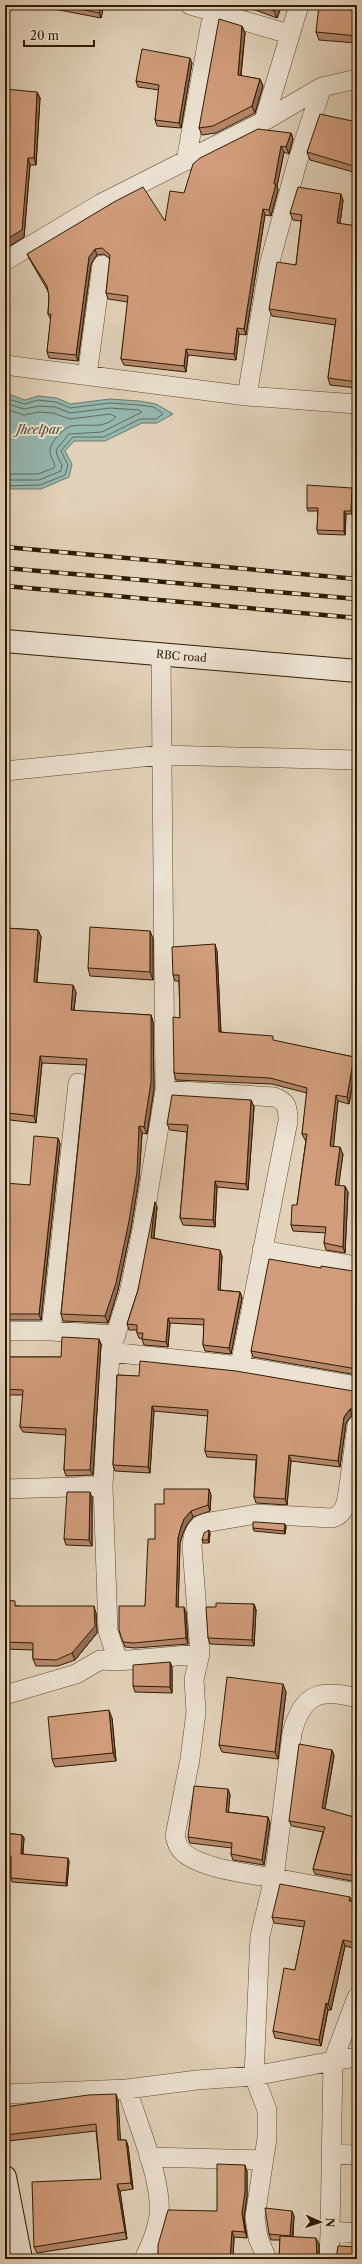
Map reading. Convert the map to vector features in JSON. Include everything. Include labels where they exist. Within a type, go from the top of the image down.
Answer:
[{"type":"street","points":[[190,5],[289,34]]},
{"type":"street","points":[[264,121],[299,5]]},
{"type":"street","points":[[186,161],[213,11]]},
{"type":"street","points":[[5,261],[100,204],[264,121],[322,87],[357,79]]},
{"type":"street","points":[[247,396],[269,265],[297,163],[322,87]]},
{"type":"street","points":[[87,376],[102,265]]},
{"type":"street","points":[[5,365],[247,396],[357,404]]},
{"type":"street","name":"RBC road","points":[[5,641],[357,671]]},
{"type":"street","points":[[118,1661],[108,1630],[103,1486],[113,1343],[129,1293],[142,1230],[165,1090],[161,655]]},
{"type":"street","points":[[5,771],[162,755],[357,760]]},
{"type":"street","points":[[51,1331],[78,1083]]},
{"type":"street","points":[[165,1090],[274,1097],[283,1100],[288,1107],[288,1121],[240,1366]]},
{"type":"street","points":[[262,1250],[357,1266]]},
{"type":"street","points":[[5,1331],[51,1331],[357,1386]]},
{"type":"street","points":[[357,1425],[353,1486],[347,1502],[338,1516],[319,1518],[256,1514],[204,1523],[197,1527],[193,1535],[192,1546],[200,1654],[194,1679],[196,1712],[190,1759],[175,1836],[179,1848],[188,1856],[222,1870],[274,1878],[357,1894]]},
{"type":"street","points":[[5,1490],[103,1486]]},
{"type":"street","points":[[5,1696],[76,1674],[100,1660],[118,1661],[200,1654]]},
{"type":"street","points":[[267,2259],[258,2238],[255,2217],[267,2138],[267,2110],[254,2076],[260,1936],[274,1878],[292,1733],[297,1715],[310,1700],[319,1694],[334,1693],[357,1698]]},
{"type":"street","points":[[329,2259],[333,2061],[357,1997]]},
{"type":"street","points":[[5,2094],[127,2089],[197,2080],[254,2076],[357,2058]]},
{"type":"street","points":[[127,2089],[149,2157],[159,2200],[159,2215],[156,2230],[144,2259]]},
{"type":"street","points":[[331,2154],[357,2155]]},
{"type":"street","points":[[149,2157],[263,2160]]},
{"type":"street","points":[[5,2176],[21,2259]]},
{"type":"street","points":[[330,2231],[357,2232]]},
{"type":"water","name":"Jheelpar","points":[[5,393],[25,400],[38,396],[57,398],[70,404],[110,399],[139,401],[156,404],[173,414],[157,423],[142,423],[105,441],[74,441],[65,451],[72,464],[69,477],[41,489],[5,489]]},
{"type":"building","points":[[60,5],[101,5],[99,13]]},
{"type":"building","points":[[259,5],[277,5],[274,11]]},
{"type":"building","points":[[319,5],[351,5],[350,10],[357,11],[357,36],[316,32]]},
{"type":"building","points":[[219,19],[242,26],[238,75],[260,79],[252,106],[213,126],[199,128]]},
{"type":"building","points":[[142,49],[190,58],[179,123],[155,120],[159,85],[136,81]]},
{"type":"building","points":[[5,89],[37,92],[34,158],[28,158],[22,230],[5,240]]},
{"type":"building","points":[[320,114],[357,122],[357,167],[307,152]]},
{"type":"building","points":[[258,129],[291,133],[286,147],[281,146],[274,184],[276,184],[269,210],[263,209],[244,329],[237,328],[234,354],[186,349],[184,366],[121,359],[128,296],[106,293],[110,255],[102,248],[95,249],[89,257],[76,355],[47,352],[51,314],[48,314],[49,296],[47,286],[27,254],[114,202],[143,187],[165,221],[170,191],[184,193],[193,164],[200,158]]},
{"type":"building","points":[[298,187],[341,194],[337,223],[357,226],[357,382],[328,378],[336,319],[269,309],[277,262],[296,265],[302,215],[290,213]]},
{"type":"building","points":[[307,485],[352,488],[351,511],[344,511],[344,531],[317,530],[318,508],[307,508]]},
{"type":"building","points":[[90,927],[150,931],[150,972],[88,968]]},
{"type":"building","points":[[5,928],[38,930],[34,982],[73,985],[71,1010],[151,1015],[151,1082],[144,1127],[139,1126],[137,1172],[129,1221],[116,1283],[105,1316],[61,1314],[87,1059],[40,1056],[34,1116],[8,1113],[9,1099],[5,1099]]},
{"type":"building","points":[[215,944],[219,1032],[273,1036],[273,1040],[354,1057],[347,1097],[336,1095],[330,1146],[340,1147],[335,1185],[345,1186],[343,1247],[324,1243],[326,1227],[291,1225],[292,1205],[297,1205],[307,1134],[302,1134],[307,1088],[270,1078],[174,1073],[173,1017],[180,1018],[179,975],[173,975],[172,947]]},
{"type":"building","points":[[172,1095],[251,1100],[246,1184],[215,1181],[213,1220],[180,1218],[188,1125],[167,1124]]},
{"type":"building","points":[[34,1136],[58,1138],[39,1314],[5,1314],[5,1183],[30,1185]]},
{"type":"building","points":[[155,1202],[151,1238],[220,1250],[218,1290],[240,1292],[229,1348],[203,1345],[204,1319],[168,1318],[166,1342],[142,1339],[143,1333],[137,1333],[137,1325],[127,1324],[138,1290]]},
{"type":"building","points":[[269,1259],[321,1268],[321,1266],[357,1271],[357,1369],[251,1351]]},
{"type":"building","points":[[62,1337],[99,1339],[90,1470],[64,1470],[66,1429],[20,1427],[23,1390],[5,1389],[5,1357],[61,1357]]},
{"type":"building","points":[[140,1361],[236,1371],[353,1391],[357,1389],[357,1409],[350,1409],[344,1417],[338,1461],[289,1455],[285,1499],[254,1497],[257,1455],[205,1451],[208,1410],[152,1406],[148,1467],[113,1465],[117,1375],[139,1376]]},
{"type":"building","points":[[164,1489],[209,1489],[208,1505],[191,1511],[184,1519],[178,1538],[176,1607],[184,1607],[186,1638],[133,1643],[123,1642],[119,1630],[119,1606],[145,1606],[148,1539],[155,1539],[155,1504],[164,1504]]},
{"type":"building","points":[[67,1492],[90,1492],[89,1540],[64,1539]]},
{"type":"building","points":[[253,1522],[285,1524],[284,1531],[253,1528]]},
{"type":"building","points":[[209,1530],[208,1540],[202,1540],[204,1533]]},
{"type":"building","points":[[5,1600],[15,1601],[15,1606],[94,1606],[95,1626],[72,1653],[56,1660],[33,1659],[33,1643],[5,1642]]},
{"type":"building","points":[[216,1603],[254,1604],[252,1640],[208,1638],[206,1607],[216,1607]]},
{"type":"building","points":[[170,1662],[170,1687],[133,1686],[133,1665]]},
{"type":"building","points":[[227,1677],[283,1684],[275,1752],[219,1745]]},
{"type":"building","points":[[109,1710],[113,1753],[52,1759],[48,1717]]},
{"type":"building","points":[[299,1744],[332,1750],[322,1808],[357,1818],[357,1876],[313,1869],[325,1827],[289,1821]]},
{"type":"building","points":[[194,1786],[228,1789],[226,1812],[268,1817],[262,1860],[231,1854],[232,1843],[188,1837]]},
{"type":"building","points":[[5,1833],[22,1835],[21,1854],[68,1858],[66,1883],[11,1878],[11,1856],[5,1855]]},
{"type":"building","points":[[280,1884],[350,1897],[349,1901],[357,1902],[357,1943],[343,1940],[328,2004],[326,2003],[319,2040],[273,2031],[284,1968],[295,1970],[305,1921],[272,1917]]},
{"type":"building","points":[[116,2094],[118,2140],[126,2140],[131,2183],[117,2184],[125,2232],[34,2247],[32,2182],[101,2179],[96,2124],[6,2135],[5,2107],[88,2095]]},
{"type":"building","points":[[217,2164],[245,2165],[245,2192],[242,2213],[245,2232],[232,2231],[230,2259],[158,2259],[158,2245],[168,2210],[217,2211]]},
{"type":"building","points":[[265,2208],[292,2211],[290,2236],[269,2234]]},
{"type":"building","points":[[280,2236],[316,2238],[318,2259],[279,2259]]},
{"type":"building","points":[[338,2246],[357,2247],[357,2259],[336,2259]]},
{"type":"railway","points":[[5,547],[357,579]]},
{"type":"railway","points":[[5,568],[357,599]]},
{"type":"railway","points":[[5,586],[357,618]]}]
